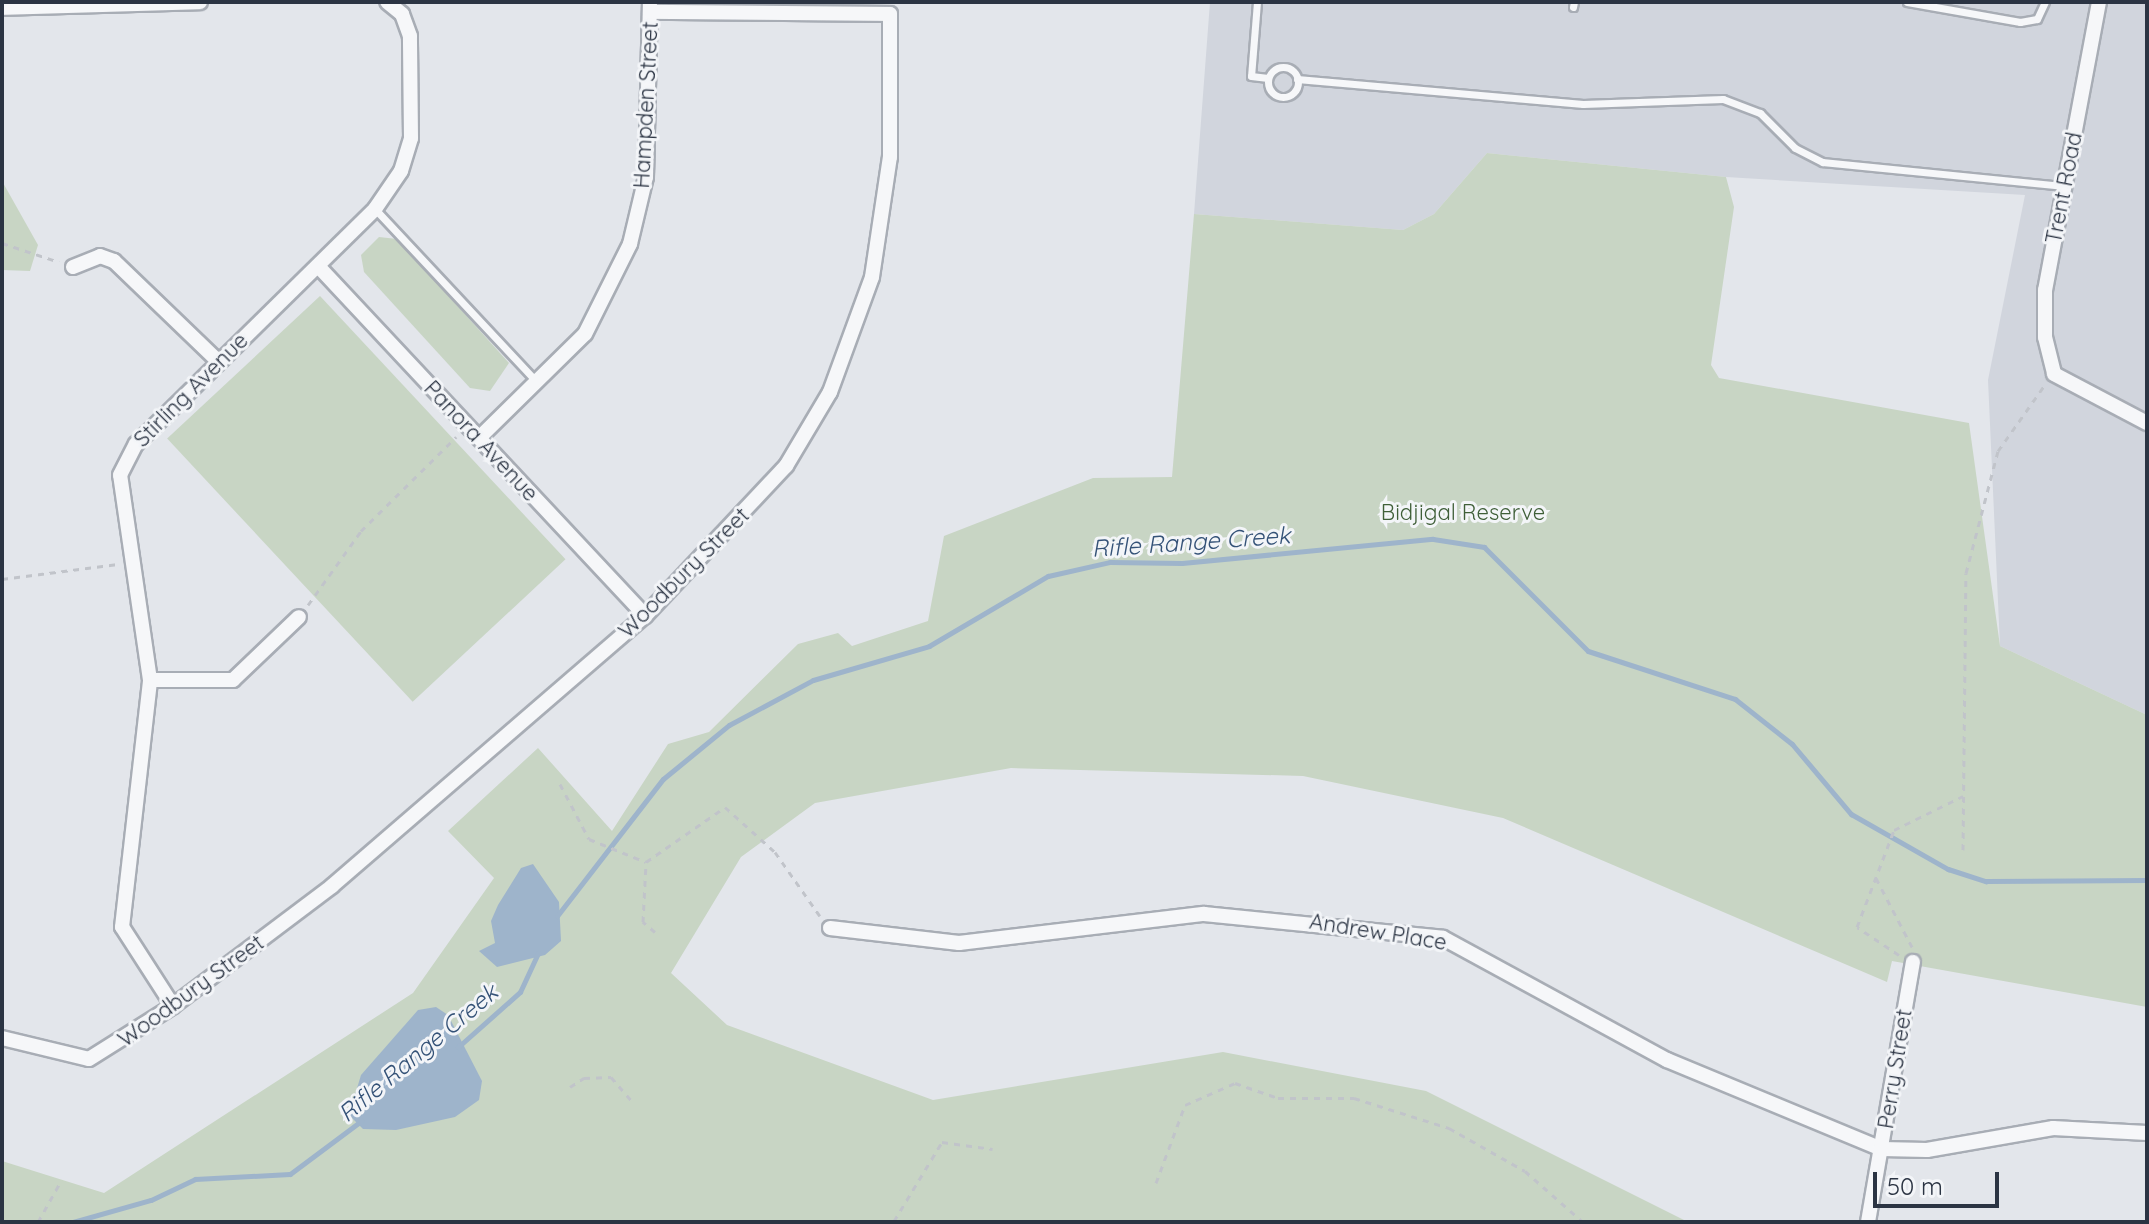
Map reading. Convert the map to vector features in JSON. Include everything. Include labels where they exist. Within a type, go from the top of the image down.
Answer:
[{"type":"street","points":[[2,8],[200,2]]},
{"type":"street","name":"Trent Road","points":[[2054,374],[2044,304],[2099,2]]},
{"type":"street","name":"Stirling Avenue","points":[[173,1006],[137,961],[121,914],[150,680],[118,501],[123,463],[219,362],[375,209],[401,171],[411,138],[410,36],[395,4]]},
{"type":"street","name":"Hampden Street","points":[[479,438],[585,334],[630,244],[646,177],[650,7]]},
{"type":"street","name":"Woodbury Street","points":[[2,1038],[89,1059],[173,1006],[332,886],[645,616],[786,466],[830,392],[872,277],[890,157],[890,14],[650,7]]},
{"type":"street","points":[[73,267],[100,256],[114,261],[219,362]]},
{"type":"street","name":"Panora Avenue","points":[[318,266],[645,616]]},
{"type":"street","points":[[2054,374],[2147,423]]},
{"type":"street","points":[[150,680],[233,680],[299,617]]},
{"type":"street","name":"Andrew Place","points":[[830,928],[959,943],[1204,914],[1443,938],[1667,1060],[1882,1149]]},
{"type":"street","name":"Perry Street","points":[[1868,1222],[1913,962]]},
{"type":"street","points":[[1882,1149],[1927,1150],[2053,1128],[2147,1133]]},
{"type":"lane","points":[[1257,2],[1251,76],[1268,78],[1285,67],[1297,79],[1583,104],[1723,99],[1760,113],[1795,148],[1823,162],[2065,186]]},
{"type":"lane","points":[[1907,2],[2020,22],[2037,19],[2045,2]]},
{"type":"lane","points":[[1268,78],[1271,91],[1284,96],[1297,79]]},
{"type":"lane","points":[[375,209],[538,382]]},
{"type":"path","points":[[2,243],[73,267]]},
{"type":"path","points":[[1963,850],[1968,563],[1998,451],[2012,421],[2054,374]]},
{"type":"path","points":[[299,617],[361,531],[467,425]]},
{"type":"path","points":[[2,579],[129,562]]},
{"type":"path","points":[[560,784],[589,839],[646,862]]},
{"type":"path","points":[[1913,962],[1857,927],[1894,830],[1965,796]]},
{"type":"path","points":[[646,862],[725,807],[775,852],[830,928]]},
{"type":"path","points":[[646,862],[643,922],[655,932]]},
{"type":"path","points":[[1876,877],[1882,898],[1912,936],[1913,962]]},
{"type":"path","points":[[570,1087],[584,1078],[611,1077],[632,1101]]},
{"type":"path","points":[[1156,1183],[1185,1105],[1235,1083],[1278,1098],[1354,1098],[1449,1128],[1525,1171],[1583,1222]]},
{"type":"path","points":[[894,1221],[942,1142],[993,1149]]},
{"type":"path","points":[[38,1222],[61,1181]]},
{"type":"shaded area","points":[[1210,2],[2147,2],[2147,715],[2000,646],[1988,380],[2025,195],[1726,177],[1487,153],[1434,214],[1403,230],[1194,214]]},
{"type":"green space","name":"Bidjigal Reserve","points":[[1487,153],[1726,177],[1734,207],[1711,365],[1719,378],[1969,423],[2000,646],[2147,715],[2147,1007],[1892,961],[1887,982],[1503,818],[1303,776],[1011,768],[815,803],[741,857],[671,973],[727,1025],[933,1100],[1223,1052],[1426,1091],[1688,1222],[2,1222],[2,1161],[104,1193],[413,993],[494,878],[448,831],[538,748],[612,831],[668,744],[709,732],[798,644],[838,633],[852,646],[928,621],[944,536],[1093,478],[1172,477],[1194,214],[1403,230],[1434,214]]},
{"type":"green space","points":[[2,181],[38,245],[30,271],[2,270]]},
{"type":"green space","points":[[379,237],[397,239],[509,363],[490,391],[470,388],[364,272],[361,255]]},
{"type":"green space","points":[[320,296],[566,559],[413,702],[167,439]]},
{"type":"water","points":[[533,864],[559,902],[561,941],[545,955],[497,967],[479,951],[495,943],[491,921],[498,905],[521,868]]},
{"type":"water","points":[[436,1007],[448,1015],[482,1081],[479,1100],[455,1117],[396,1130],[363,1129],[349,1115],[361,1075],[418,1010]]},
{"type":"waterway","name":"Rifle Range Creek","points":[[557,916],[663,779],[729,725],[813,680],[929,646],[1048,576],[1110,562],[1182,563],[1433,539],[1484,547],[1588,651],[1735,699],[1792,744],[1851,814],[1948,869],[1986,881],[2147,880]]},
{"type":"waterway","name":"Rifle Range Creek","points":[[458,1047],[520,992],[538,953]]},
{"type":"waterway","name":"Rifle Range Creek","points":[[73,1222],[151,1200],[195,1179],[290,1174],[361,1121]]}]
